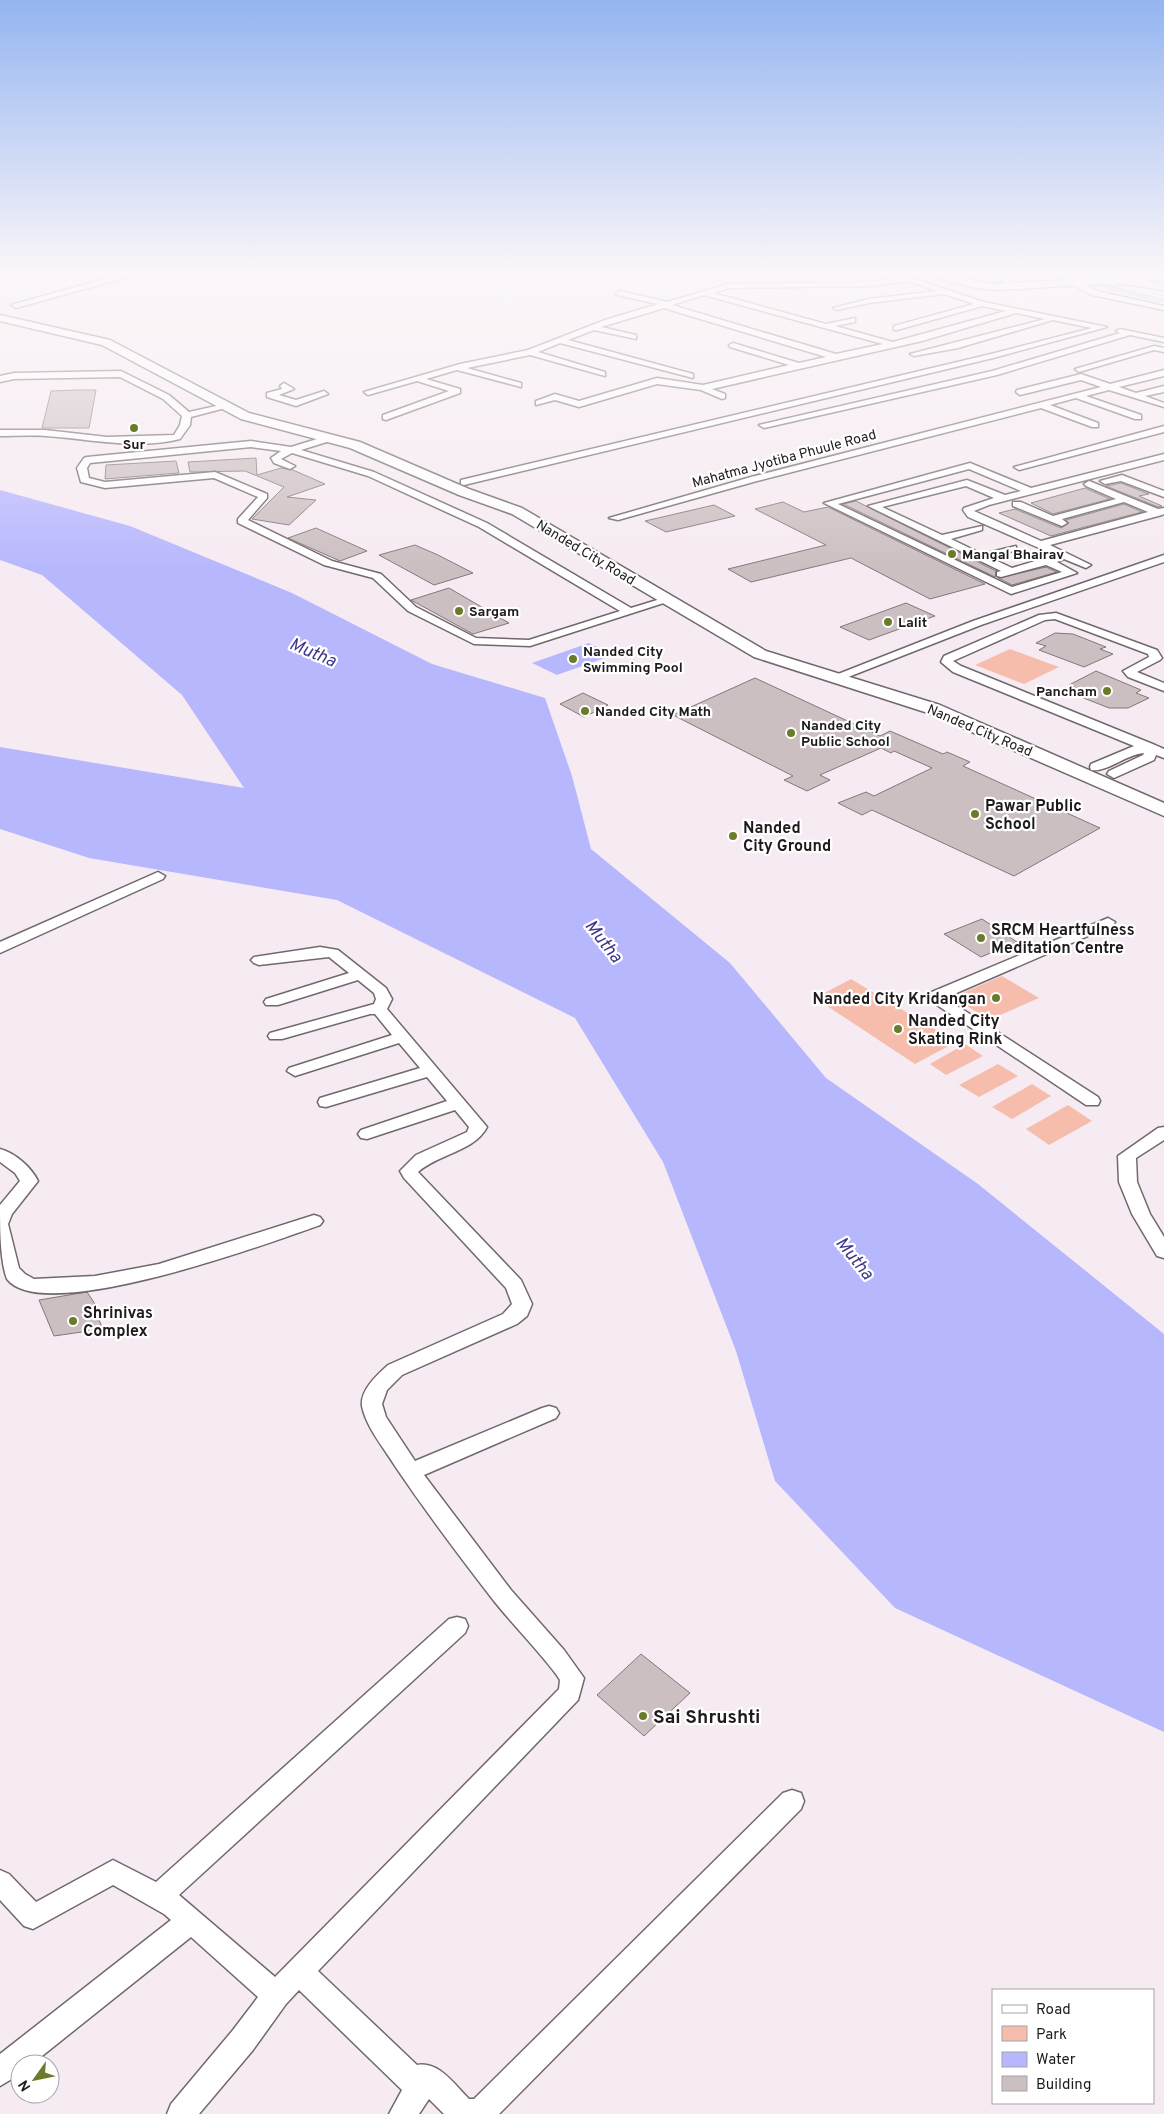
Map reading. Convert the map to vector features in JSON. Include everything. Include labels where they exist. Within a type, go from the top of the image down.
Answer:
[{"type":"street","name":"Nanded City Road","points":[[160,372],[222,406],[245,416],[368,449],[464,492],[504,502],[531,506],[775,648],[946,702],[1164,795]]},
{"type":"street","name":"Nanded City Road","points":[[179,372],[257,413],[367,440],[464,482],[504,502],[516,511],[760,654],[934,709],[1164,810]]},
{"type":"street","points":[[368,392],[441,372]]},
{"type":"street","points":[[474,372],[518,384]]},
{"type":"street","points":[[594,372],[602,374]]},
{"type":"street","points":[[674,372],[690,376]]},
{"type":"street","points":[[703,388],[775,372]]},
{"type":"street","points":[[464,482],[927,372]]},
{"type":"street","points":[[764,425],[996,372]]},
{"type":"street","name":"Mahatma Jyotiba Phuule Road","points":[[614,518],[754,479],[1164,373]]},
{"type":"street","points":[[0,379],[14,376],[121,374],[166,397],[184,412]]},
{"type":"street","points":[[1020,392],[1081,377],[1162,405]]},
{"type":"street","points":[[386,417],[457,391],[418,378]]},
{"type":"street","points":[[539,402],[555,396],[579,404],[657,381],[703,388],[722,396]]},
{"type":"street","points":[[284,386],[290,389],[270,395],[296,403],[324,394]]},
{"type":"street","points":[[136,389],[168,408],[184,412],[222,406]]},
{"type":"street","points":[[1136,396],[1164,389]]},
{"type":"street","points":[[1078,396],[1138,417]]},
{"type":"street","points":[[1042,405],[1095,425]]},
{"type":"street","points":[[0,433],[45,433],[106,440],[169,439],[177,437],[181,432],[184,412]]},
{"type":"street","points":[[1018,467],[1164,429]]},
{"type":"street","points":[[290,466],[277,461],[276,458],[291,450],[330,438]]},
{"type":"street","points":[[628,611],[484,525],[372,474],[291,450],[251,444],[87,460],[82,468],[84,480],[105,485],[214,475],[238,484],[264,496],[242,521],[328,563],[377,576],[412,609],[474,641],[530,643],[667,600]]},
{"type":"street","points":[[1113,576],[969,513],[968,510],[985,503],[1164,457]]},
{"type":"street","points":[[1030,491],[971,466],[829,502],[1012,591],[1072,573],[1047,561]]},
{"type":"street","points":[[943,472],[1004,498]]},
{"type":"street","points":[[1053,541],[990,513],[994,509],[1119,477],[1164,494]]},
{"type":"street","points":[[1077,479],[1162,514]]},
{"type":"street","points":[[873,506],[968,483]]},
{"type":"street","points":[[1152,490],[1164,487]]},
{"type":"street","points":[[1048,517],[1115,495]]},
{"type":"street","points":[[852,496],[1011,571]]},
{"type":"street","points":[[1048,517],[1126,499]]},
{"type":"street","points":[[1017,504],[1088,537]]},
{"type":"street","points":[[1040,545],[1053,541],[1088,537],[1162,514]]},
{"type":"street","points":[[941,538],[978,528]]},
{"type":"street","points":[[982,557],[1012,548]]},
{"type":"street","points":[[998,565],[1032,555]]},
{"type":"street","points":[[986,579],[1065,556]]},
{"type":"street","points":[[834,678],[977,623],[1161,561]]},
{"type":"street","points":[[1086,565],[1100,567],[1113,576]]},
{"type":"street","points":[[1164,687],[1129,671],[1156,658],[1153,652],[1056,616],[1043,618],[948,658],[947,662],[957,668],[1164,754]]},
{"type":"street","points":[[1096,767],[1132,750],[1151,748]]},
{"type":"street","points":[[1114,774],[1150,757],[1151,748]]},
{"type":"street","points":[[0,948],[158,876]]},
{"type":"street","points":[[1092,1100],[933,997],[1108,922]]},
{"type":"street","points":[[259,960],[328,952],[342,958],[384,996],[379,1009]]},
{"type":"street","points":[[272,1002],[361,974]]},
{"type":"street","points":[[276,1036],[361,1011],[379,1009]]},
{"type":"street","points":[[181,2114],[243,2040],[276,1995],[570,1693],[572,1678],[503,1596],[410,1472],[377,1421],[372,1405],[378,1388],[384,1379],[395,1370],[510,1319],[520,1311],[522,1304],[514,1285],[410,1174],[410,1171],[417,1162],[477,1132],[478,1127],[379,1009]]},
{"type":"street","points":[[296,1071],[403,1037]]},
{"type":"street","points":[[326,1102],[431,1070]]},
{"type":"street","points":[[367,1134],[458,1103]]},
{"type":"street","points":[[1164,1132],[1128,1156],[1128,1182],[1141,1214],[1164,1252]]},
{"type":"street","points":[[0,1154],[19,1168],[29,1181],[22,1194],[5,1212],[0,1225],[6,1259],[12,1272],[18,1279],[28,1284],[44,1286],[96,1284],[124,1279],[189,1263],[314,1221]]},
{"type":"street","points":[[410,1472],[549,1414]]},
{"type":"street","points":[[158,1897],[457,1626]]},
{"type":"street","points":[[427,2077],[463,2113],[479,2114],[792,1801]]},
{"type":"street","points":[[0,1882],[33,1917],[113,1872],[173,1905],[276,1995]]},
{"type":"street","points":[[0,2072],[191,1921]]},
{"type":"street","points":[[299,1971],[412,2080],[427,2077]]},
{"type":"street","points":[[403,2114],[427,2077]]},
{"type":"green space","points":[[1010,649],[1059,667],[1024,684],[975,665]]},
{"type":"green space","name":"Nanded City Kridangan","points":[[1002,976],[1039,998],[989,1020],[953,997]]},
{"type":"green space","name":"Nanded City Skating Rink","points":[[851,979],[956,1042],[915,1064],[815,998]]},
{"type":"green space","points":[[965,1044],[983,1056],[946,1075],[930,1064]]},
{"type":"green space","points":[[998,1064],[1018,1076],[979,1097],[959,1085]]},
{"type":"green space","points":[[1032,1084],[1051,1096],[1012,1119],[992,1107]]},
{"type":"green space","points":[[1068,1105],[1092,1121],[1049,1145],[1026,1129]]},
{"type":"water","name":"Mutha","points":[[0,490],[130,526],[292,593],[432,664],[545,698],[572,776],[591,849],[730,963],[826,1078],[978,1184],[1164,1334],[1164,1732],[895,1608],[775,1481],[736,1351],[663,1162],[575,1018],[337,900],[89,858],[0,829],[0,747],[244,788],[182,695],[42,575],[0,560]]},
{"type":"water","name":"Nanded City Swimming Pool","points":[[589,643],[613,655],[557,675],[532,663]]},
{"type":"building","points":[[96,390],[89,428],[42,428],[51,391]]},
{"type":"building","points":[[256,458],[257,475],[281,468],[293,470],[325,484],[287,497],[316,500],[289,525],[252,519],[284,487],[245,471],[190,472],[188,462]]},
{"type":"building","points":[[176,461],[179,473],[105,479],[106,465]]},
{"type":"building","points":[[1121,483],[1149,494],[1139,496],[1162,506],[1158,507],[1106,486]]},
{"type":"building","name":"Mangal Bhairav","points":[[1085,488],[1110,499],[1053,514],[1031,503]]},
{"type":"building","points":[[856,501],[996,571],[995,577],[843,504]]},
{"type":"building","points":[[783,502],[804,512],[828,507],[985,584],[930,599],[851,558],[751,582],[728,569],[826,545],[755,509]]},
{"type":"building","points":[[1124,504],[1142,512],[1051,536],[999,513],[1015,509],[1061,528],[1069,523],[1066,520]]},
{"type":"building","points":[[714,505],[735,516],[666,532],[645,521]]},
{"type":"building","points":[[316,528],[367,551],[340,561],[288,538]]},
{"type":"building","name":"Sargam","points":[[415,545],[473,573],[434,585],[379,555]]},
{"type":"building","points":[[1046,567],[1057,572],[1012,585],[998,578]]},
{"type":"building","name":"Sargam","points":[[449,588],[509,623],[473,634],[411,600]]},
{"type":"building","name":"Lalit","points":[[906,603],[935,616],[869,640],[840,627]]},
{"type":"building","name":"Pancham","points":[[1055,633],[1073,634],[1106,647],[1100,649],[1113,654],[1084,667],[1039,650],[1046,646],[1036,643]]},
{"type":"building","name":"Pancham","points":[[1096,671],[1141,690],[1136,693],[1149,698],[1128,708],[1109,708],[1071,693],[1079,689],[1069,685]]},
{"type":"building","points":[[755,678],[880,736],[890,731],[943,754],[947,752],[970,762],[963,766],[1100,828],[1014,876],[872,810],[862,815],[838,803],[866,792],[874,796],[932,768],[894,751],[891,753],[881,748],[820,775],[830,780],[807,791],[784,780],[793,776],[673,715]]},
{"type":"building","name":"Nanded City Math","points":[[583,693],[608,705],[584,717],[560,704]]},
{"type":"building","name":"SRCM Heartfulness Meditation Centre","points":[[982,919],[1017,942],[981,957],[944,934]]},
{"type":"building","name":"Shrinivas Complex","points":[[87,1292],[99,1310],[95,1311],[103,1329],[54,1336],[39,1300]]},
{"type":"building","name":"Sai Shrushti","points":[[641,1654],[690,1693],[644,1736],[597,1695]]},
{"type":"place","name":"Sur","points":[[134,428]]},
{"type":"place","name":"Mangal Bhairav","points":[[952,554]]},
{"type":"place","name":"Sargam","points":[[459,611]]},
{"type":"place","name":"Lalit","points":[[888,622]]},
{"type":"place","name":"Nanded City Swimming Pool","points":[[573,659]]},
{"type":"place","name":"Pancham","points":[[1107,691]]},
{"type":"place","name":"Nanded City Math","points":[[585,711]]},
{"type":"place","name":"Nanded City Public School","points":[[791,733]]},
{"type":"place","name":"Pawar Public School","points":[[975,814]]},
{"type":"place","name":"Nanded City Ground","points":[[733,836]]},
{"type":"place","name":"SRCM Heartfulness Meditation Centre","points":[[981,938]]},
{"type":"place","name":"Nanded City Kridangan","points":[[996,998]]},
{"type":"place","name":"Nanded City Skating Rink","points":[[898,1029]]},
{"type":"place","name":"Shrinivas Complex","points":[[73,1321]]},
{"type":"place","name":"Sai Shrushti","points":[[643,1716]]}]
